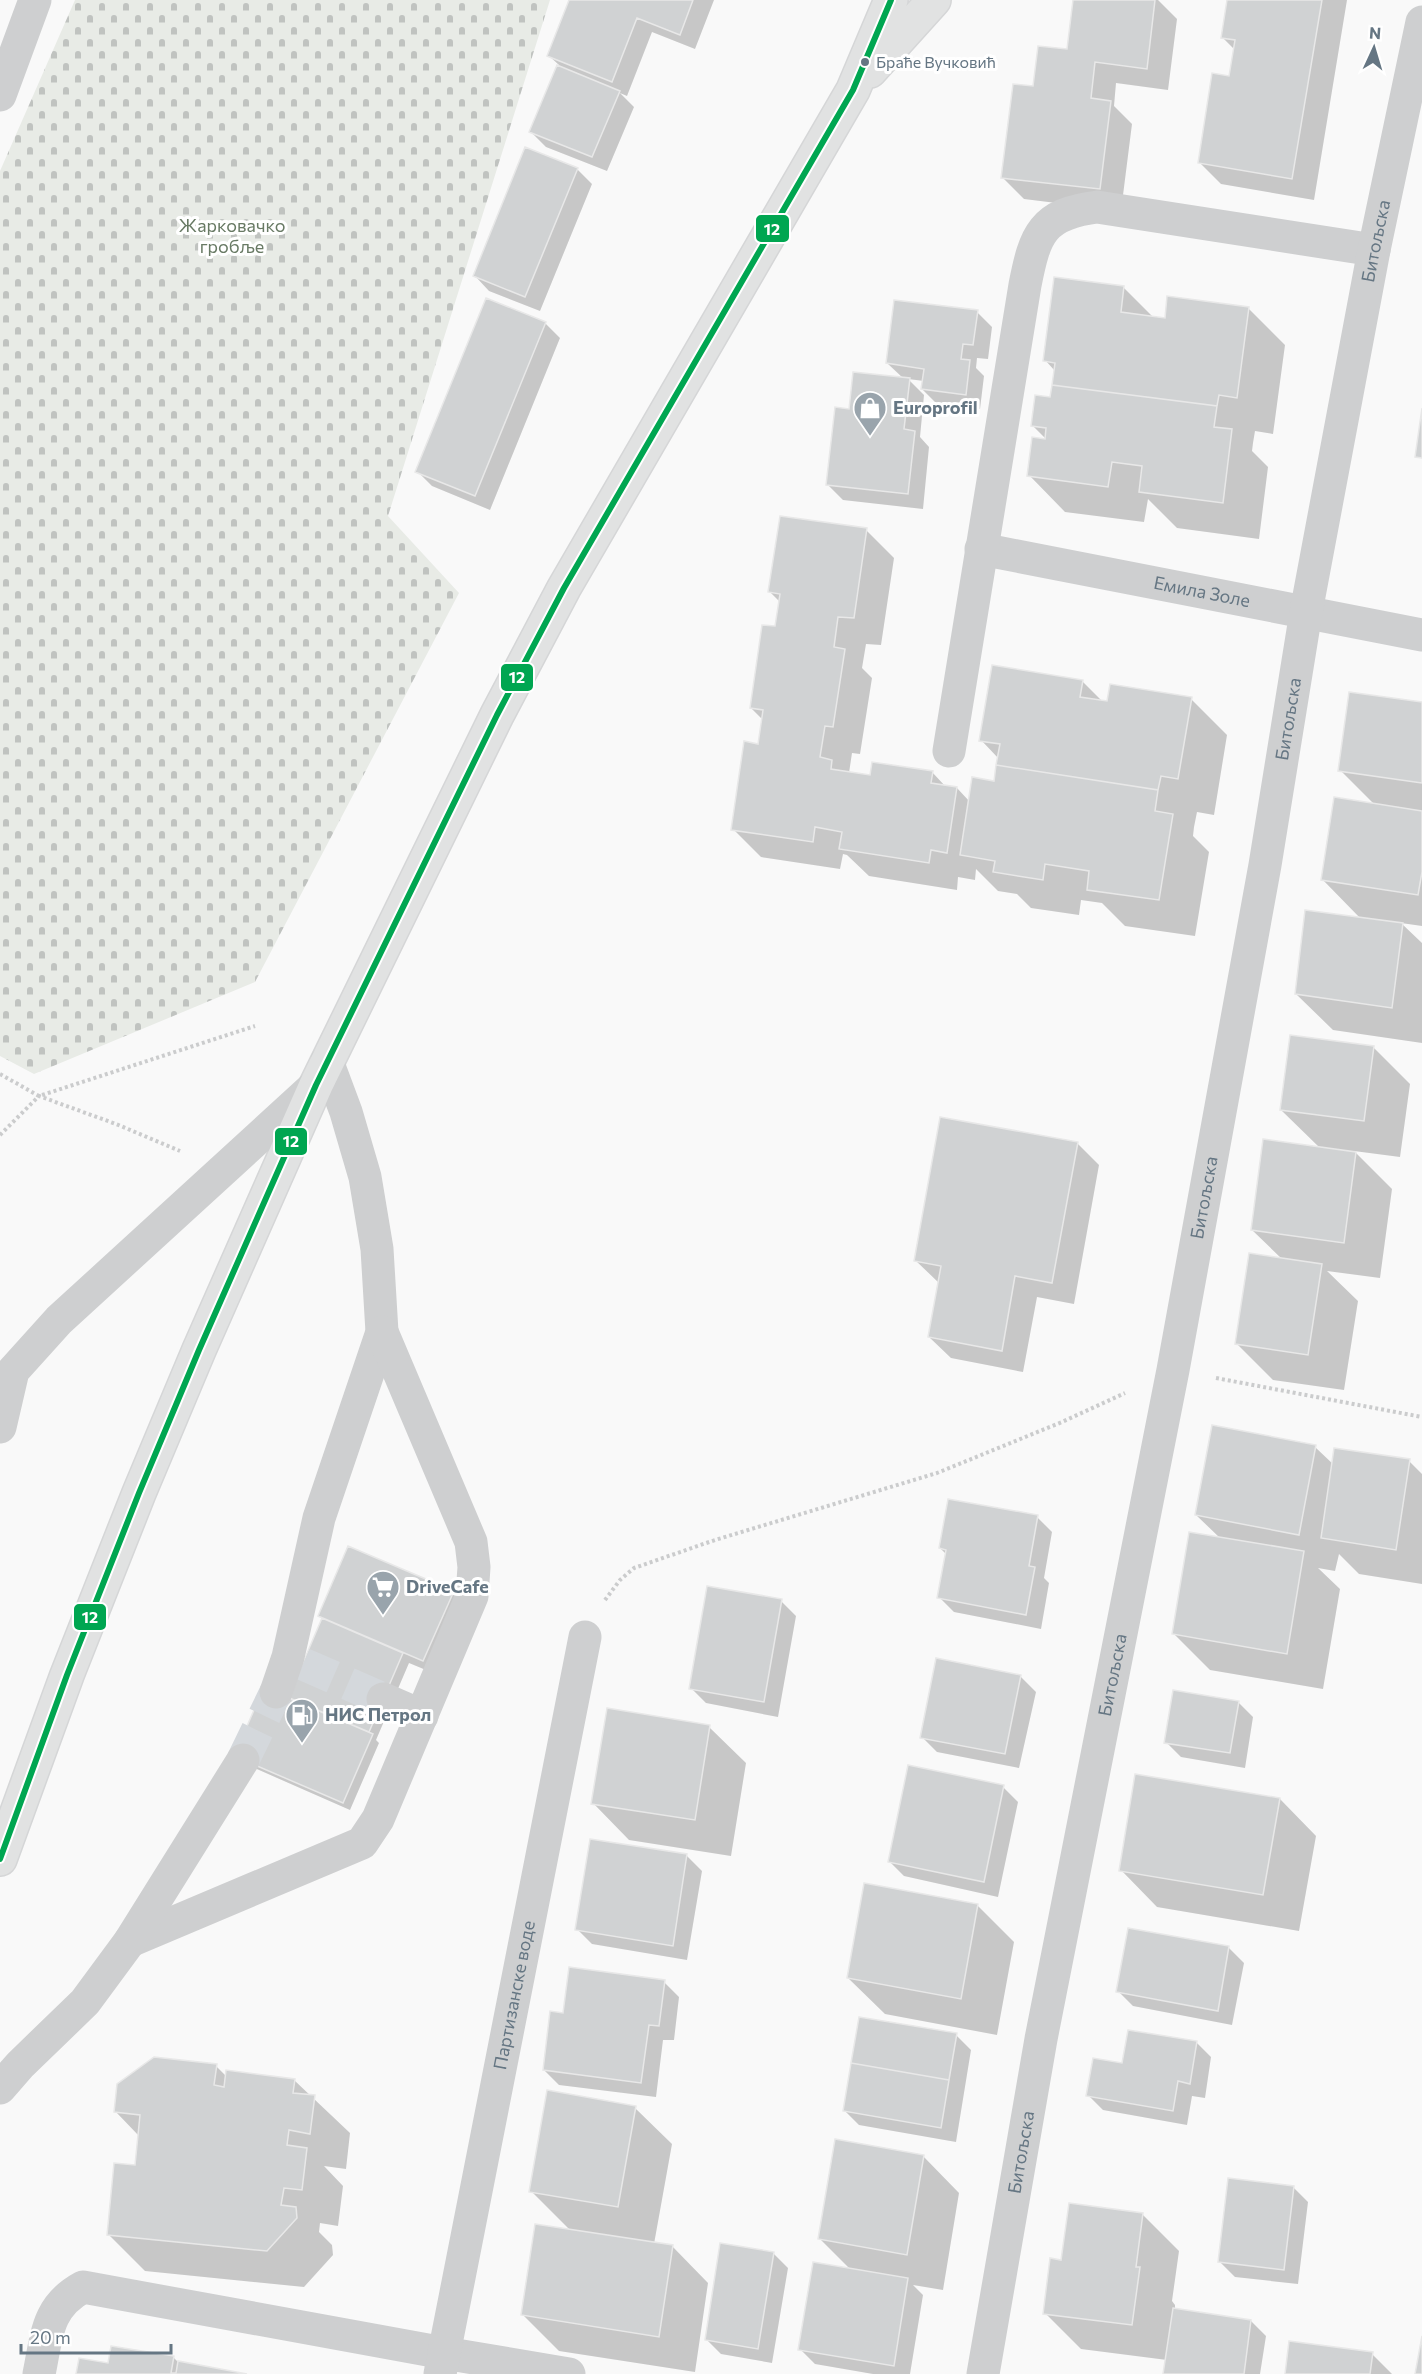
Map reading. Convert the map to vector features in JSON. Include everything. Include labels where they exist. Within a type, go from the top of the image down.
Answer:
[{"type":"main road","points":[[0,1859],[67,1675],[139,1493],[199,1350],[322,1073],[498,715],[564,588],[853,90],[891,0]]},
{"type":"main road","points":[[853,90],[934,0]]},
{"type":"street","points":[[0,95],[35,0]]},
{"type":"street","name":"Битољска","points":[[983,2374],[1041,2039],[1173,1370],[1265,865],[1306,612],[1374,250],[1422,22]]},
{"type":"street","points":[[949,751],[1032,252],[1041,231],[1054,220],[1080,209],[1097,207],[1374,250]]},
{"type":"street","name":"Емила Золе","points":[[981,549],[1422,635]]},
{"type":"street","points":[[0,1426],[7,1374],[59,1320],[322,1073],[346,1112],[365,1178],[377,1248],[382,1332],[471,1542],[474,1567],[472,1596],[378,1819],[362,1843],[129,1941]]},
{"type":"street","points":[[276,1692],[295,1660],[319,1518],[382,1332]]},
{"type":"street","name":"Партизанске воде","points":[[442,2364],[585,1637]]},
{"type":"street","points":[[383,1699],[422,1716]]},
{"type":"street","points":[[0,2088],[20,2065],[85,2002],[129,1941],[243,1761]]},
{"type":"street","points":[[39,2374],[50,2318],[69,2295],[83,2286],[442,2364],[569,2374]]},
{"type":"path","points":[[0,1135],[39,1096],[255,1026]]},
{"type":"path","points":[[0,1074],[39,1096],[116,1124],[188,1154]]},
{"type":"path","points":[[585,1637],[607,1595],[634,1568],[716,1539],[937,1473],[1062,1422],[1173,1370],[1422,1417]]},
{"type":"green space","name":"Жарковачко гробље","points":[[75,0],[550,0],[388,516],[459,593],[255,982],[34,1074],[0,1056],[0,171]]},
{"type":"building","points":[[569,0],[693,0],[680,35],[637,18],[612,82],[547,56]]},
{"type":"building","points":[[1073,0],[1155,0],[1147,69],[1095,62],[1091,98],[1111,101],[1100,189],[1001,178],[1013,84],[1033,86],[1038,46],[1067,49]]},
{"type":"building","points":[[1227,0],[1322,0],[1292,179],[1198,163],[1212,73],[1229,76],[1235,40],[1221,38]]},
{"type":"building","points":[[557,65],[620,91],[592,157],[529,132]]},
{"type":"building","points":[[525,147],[578,168],[525,297],[473,276]]},
{"type":"building","points":[[1054,277],[1124,286],[1121,312],[1165,318],[1167,296],[1249,307],[1237,398],[1219,395],[1217,406],[1052,385],[1055,363],[1043,361]]},
{"type":"building","points":[[486,298],[546,322],[475,496],[415,472]]},
{"type":"building","points":[[894,300],[978,310],[973,345],[963,344],[961,359],[970,360],[966,395],[921,389],[924,369],[886,363]]},
{"type":"building","points":[[853,372],[910,378],[904,429],[915,431],[908,494],[826,485],[835,407],[849,409]]},
{"type":"building","points":[[1052,385],[1217,406],[1214,427],[1232,429],[1223,503],[1139,492],[1142,466],[1112,462],[1108,487],[1027,476],[1032,437],[1045,439],[1046,428],[1031,426],[1035,395],[1050,397]]},
{"type":"building","points":[[1422,408],[1422,458],[1415,457]]},
{"type":"building","points":[[780,516],[867,528],[854,618],[838,617],[834,647],[845,649],[833,727],[825,726],[820,757],[832,760],[831,769],[870,775],[872,762],[933,771],[931,783],[957,787],[947,853],[931,850],[929,863],[839,849],[842,832],[815,827],[813,842],[731,830],[744,741],[758,744],[763,710],[750,708],[762,625],[775,626],[780,594],[768,592]]},
{"type":"building","points":[[992,665],[1083,680],[1080,697],[1107,701],[1110,684],[1192,697],[1178,779],[1161,776],[1158,790],[996,765],[1000,744],[979,741]]},
{"type":"building","points":[[1349,692],[1422,702],[1422,783],[1338,771]]},
{"type":"building","points":[[996,765],[1158,790],[1155,811],[1173,814],[1159,900],[1087,890],[1089,871],[1045,864],[1043,880],[993,872],[995,861],[960,855],[972,777],[994,781]]},
{"type":"building","points":[[1334,797],[1422,811],[1422,872],[1418,895],[1321,880]]},
{"type":"building","points":[[1305,910],[1403,923],[1392,1008],[1295,994]]},
{"type":"building","points":[[1290,1035],[1374,1046],[1364,1121],[1280,1110]]},
{"type":"building","points":[[940,1117],[1078,1142],[1052,1283],[1015,1276],[1002,1351],[928,1337],[941,1266],[914,1261]]},
{"type":"building","points":[[1263,1139],[1356,1152],[1344,1243],[1251,1230]]},
{"type":"building","points":[[1249,1253],[1322,1264],[1308,1355],[1235,1344]]},
{"type":"building","points":[[1212,1425],[1316,1445],[1299,1535],[1195,1515]]},
{"type":"building","points":[[1334,1448],[1410,1459],[1396,1550],[1321,1538]]},
{"type":"building","points":[[948,1499],[1038,1515],[1029,1566],[1035,1567],[1026,1615],[937,1598],[946,1550],[939,1548]]},
{"type":"building","points":[[1189,1532],[1304,1551],[1287,1654],[1172,1634]]},
{"type":"building","points":[[348,1546],[454,1591],[423,1661],[318,1616]]},
{"type":"building","points":[[707,1586],[782,1599],[764,1702],[689,1689]]},
{"type":"building","points":[[322,1618],[403,1653],[369,1732],[288,1698]]},
{"type":"building","points":[[936,1658],[1021,1675],[1005,1754],[920,1738]]},
{"type":"building","points":[[264,1687],[373,1734],[343,1803],[234,1756]]},
{"type":"building","points":[[1173,1690],[1239,1701],[1230,1753],[1164,1743]]},
{"type":"building","points":[[607,1708],[710,1725],[695,1820],[591,1804]]},
{"type":"building","points":[[908,1765],[1004,1785],[984,1882],[888,1862]]},
{"type":"building","points":[[1135,1774],[1280,1798],[1263,1895],[1119,1871]]},
{"type":"building","points":[[590,1839],[687,1854],[673,1946],[575,1930]]},
{"type":"building","points":[[864,1883],[978,1904],[961,1999],[847,1978]]},
{"type":"building","points":[[1128,1928],[1229,1946],[1218,2011],[1116,1992]]},
{"type":"building","points":[[569,1967],[665,1980],[659,2026],[649,2025],[641,2083],[543,2070],[550,2011],[563,2013]]},
{"type":"building","points":[[859,2017],[957,2033],[949,2080],[851,2063]]},
{"type":"building","points":[[1128,2030],[1197,2041],[1190,2084],[1178,2081],[1173,2111],[1086,2096],[1093,2058],[1122,2063]]},
{"type":"building","points":[[154,2057],[217,2064],[214,2085],[224,2087],[226,2070],[295,2079],[293,2093],[315,2095],[310,2134],[289,2130],[287,2145],[307,2148],[302,2190],[284,2188],[281,2205],[296,2207],[297,2218],[267,2251],[107,2235],[114,2163],[135,2165],[140,2115],[114,2112],[117,2084]]},
{"type":"building","points":[[851,2063],[949,2080],[941,2128],[843,2111]]},
{"type":"building","points":[[547,2090],[636,2106],[618,2207],[529,2192]]},
{"type":"building","points":[[835,2139],[924,2155],[907,2255],[818,2239]]},
{"type":"building","points":[[1228,2178],[1294,2186],[1284,2270],[1218,2262]]},
{"type":"building","points":[[1069,2203],[1143,2213],[1136,2267],[1140,2267],[1132,2325],[1043,2314],[1050,2258],[1061,2260]]},
{"type":"building","points":[[535,2224],[673,2245],[659,2337],[521,2315]]},
{"type":"building","points":[[720,2243],[774,2252],[758,2349],[705,2340]]},
{"type":"building","points":[[813,2262],[908,2278],[894,2366],[798,2350]]},
{"type":"building","points":[[1173,2308],[1251,2320],[1244,2374],[1163,2374]]},
{"type":"building","points":[[1422,2336],[1422,2374],[1415,2374]]},
{"type":"building","points":[[1289,2341],[1373,2352],[1370,2374],[1285,2374]]},
{"type":"building","points":[[111,2346],[174,2356],[171,2373],[176,2373],[178,2361],[247,2374],[76,2374],[79,2358],[108,2363]]},
{"type":"tunnel","points":[[303,1664],[383,1699]]},
{"type":"tunnel","points":[[243,1760],[276,1692]]},
{"type":"transit line","name":"12","points":[[0,1859],[67,1675],[139,1493],[199,1350],[316,1085],[497,715],[564,588],[853,90],[891,0]]},
{"type":"place","name":"Браће Вучковић","points":[[865,62]]},
{"type":"place","name":"Europrofil","points":[[870,437]]},
{"type":"place","name":"DriveCafe","points":[[383,1616]]},
{"type":"place","name":"НИС Петрол","points":[[302,1744]]}]
